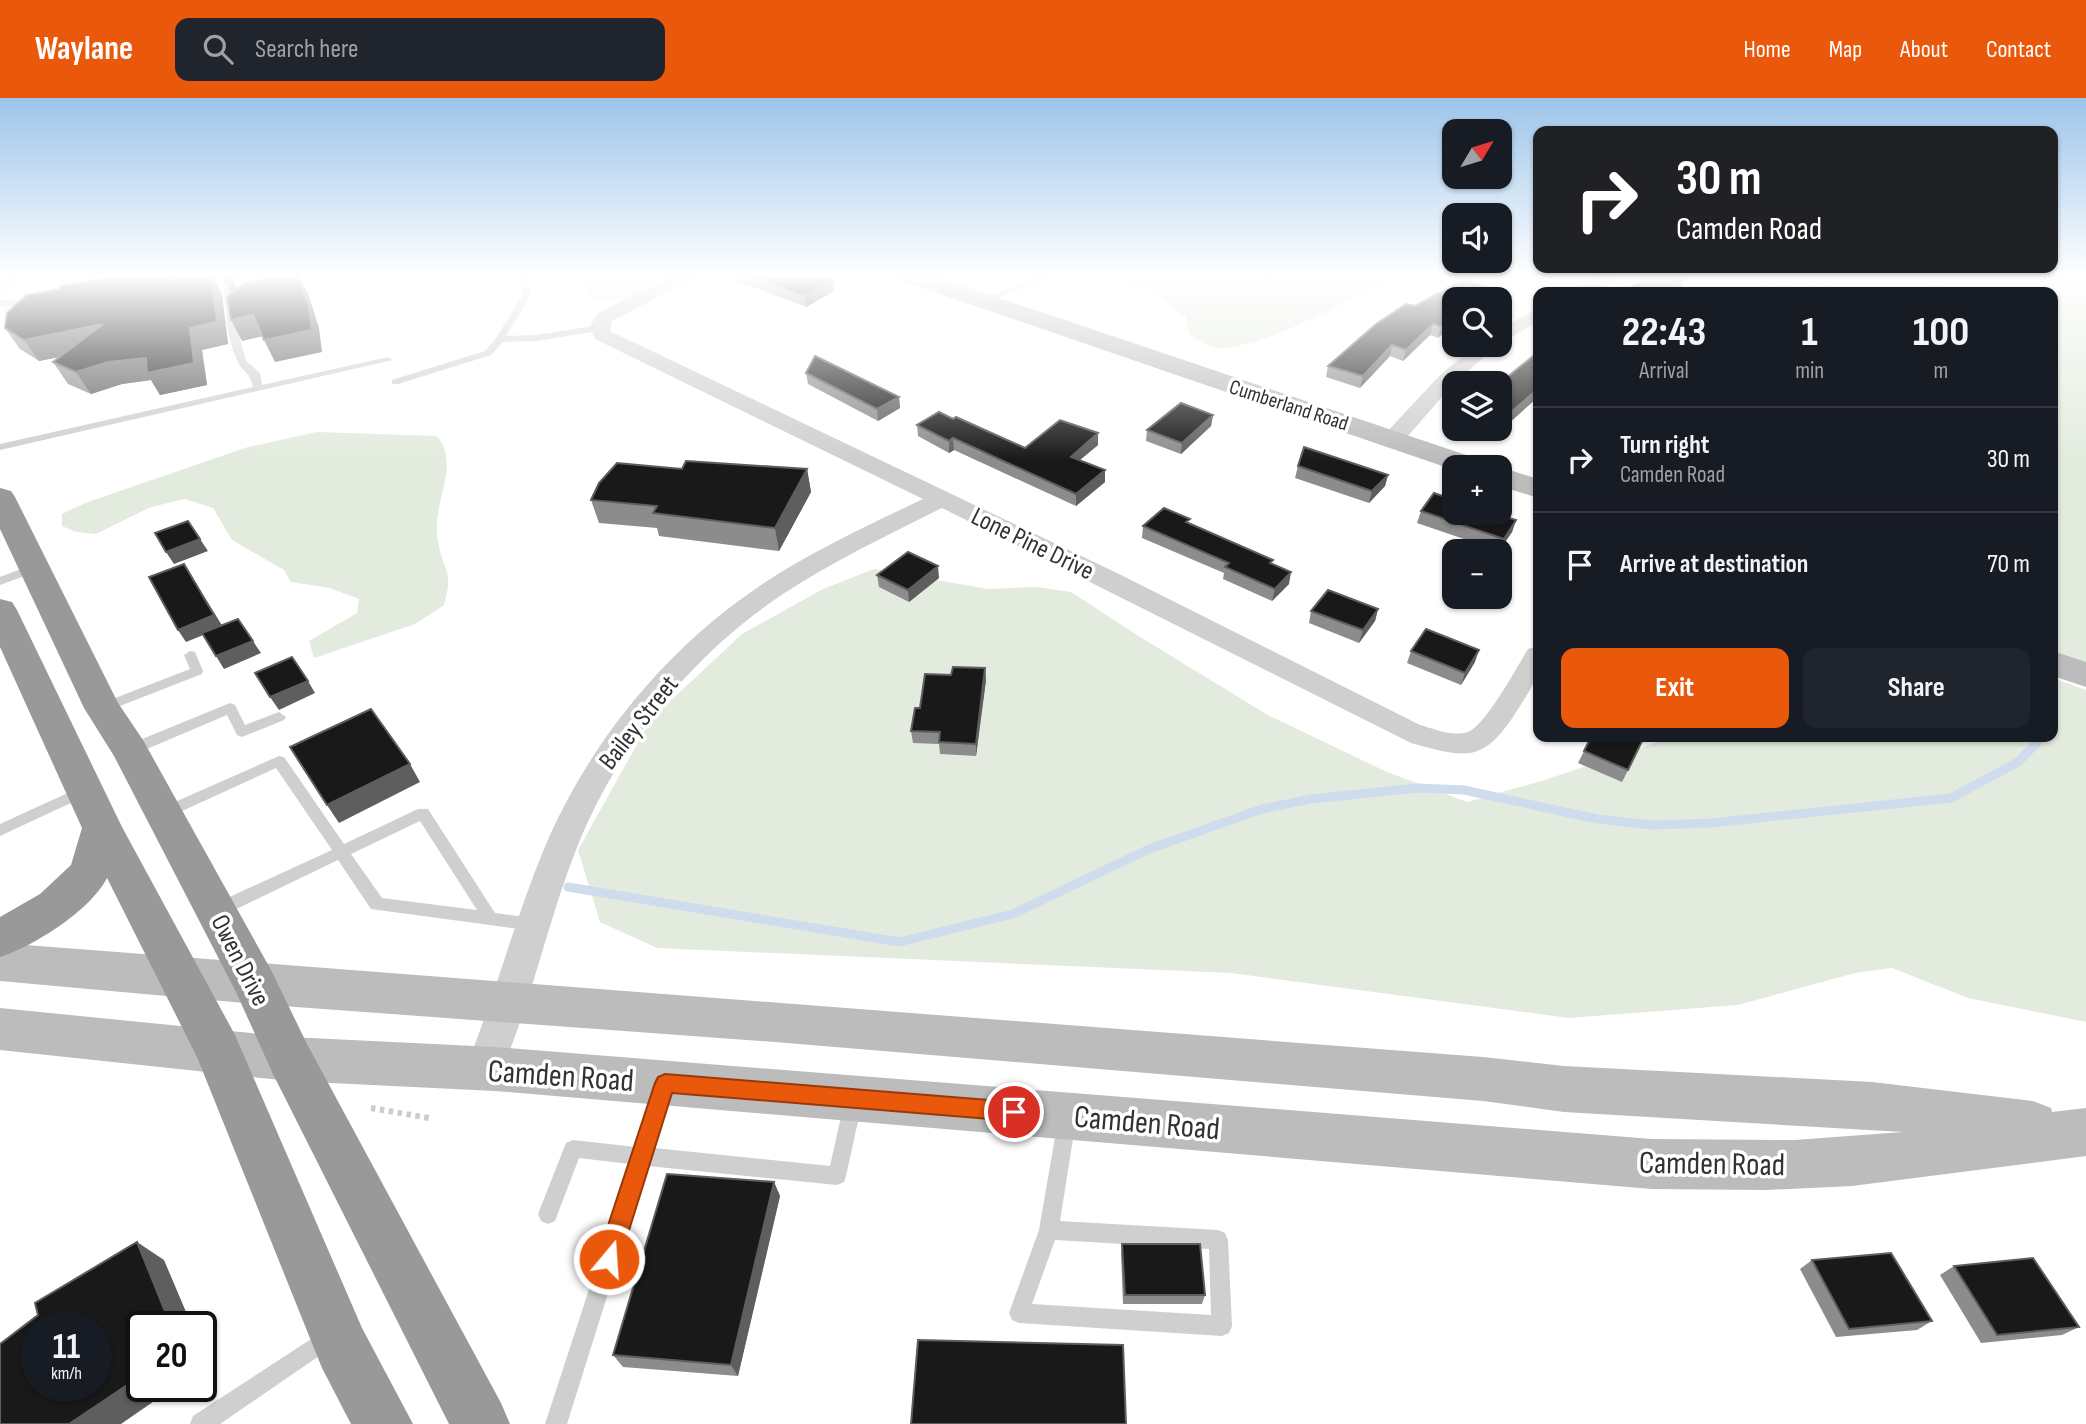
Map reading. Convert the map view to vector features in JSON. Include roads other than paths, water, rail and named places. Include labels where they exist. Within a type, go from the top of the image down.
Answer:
[{"type":"highway","name":"Owen Drive","points":[[0,497],[17,574],[130,750],[255,984],[290,1059],[480,1424]]},
{"type":"highway","points":[[0,610],[103,828],[218,1050],[336,1333],[383,1424]]},
{"type":"highway","points":[[0,939],[55,906],[89,873],[103,828]]},
{"type":"street","name":"Lone Pine Drive","points":[[604,336],[1110,580],[1411,733],[1452,744],[1477,741],[1491,729],[1533,663]]},
{"type":"street","name":"Cumberland Road","points":[[1087,336],[1442,456]]},
{"type":"street","points":[[1393,439],[1447,379],[1474,357]]},
{"type":"street","points":[[1512,480],[1533,487]]},
{"type":"street","name":"Bailey Street","points":[[484,1069],[510,1002],[534,924],[568,830],[593,782],[627,729],[668,679],[717,632],[771,590],[822,560],[942,499]]},
{"type":"street","points":[[2058,665],[2086,675]]},
{"type":"street","name":"Camden Road","points":[[0,962],[1242,1059],[1483,1079],[1564,1089],[1872,1105],[2085,1132]]},
{"type":"street","name":"Camden Road","points":[[0,1029],[290,1059],[484,1069],[1652,1164],[1752,1167],[1881,1159],[2085,1132]]},
{"type":"lane","points":[[234,336],[242,362],[255,373],[258,388]]},
{"type":"lane","points":[[395,382],[488,353],[502,336]]},
{"type":"lane","points":[[500,339],[549,336]]},
{"type":"lane","points":[[0,447],[388,360]]},
{"type":"lane","points":[[102,708],[197,671],[190,654]]},
{"type":"lane","points":[[130,750],[230,708],[242,732],[279,717]]},
{"type":"lane","points":[[164,813],[279,761],[377,904],[534,924]]},
{"type":"lane","points":[[0,830],[85,790]]},
{"type":"lane","points":[[216,911],[423,813],[491,919]]},
{"type":"lane","points":[[556,1424],[665,1083]]},
{"type":"lane","points":[[548,1214],[573,1149],[836,1176],[854,1098]]},
{"type":"lane","points":[[1049,1230],[1218,1240],[1222,1326],[1019,1313],[1049,1230],[1067,1116]]},
{"type":"lane","points":[[201,1424],[336,1333]]},
{"type":"waterway","points":[[568,887],[899,942],[1013,914],[1149,849],[1262,809],[1311,799],[1417,788],[1464,790],[1597,819],[1652,825],[1711,823],[1951,798],[2018,762],[2037,742]]}]
